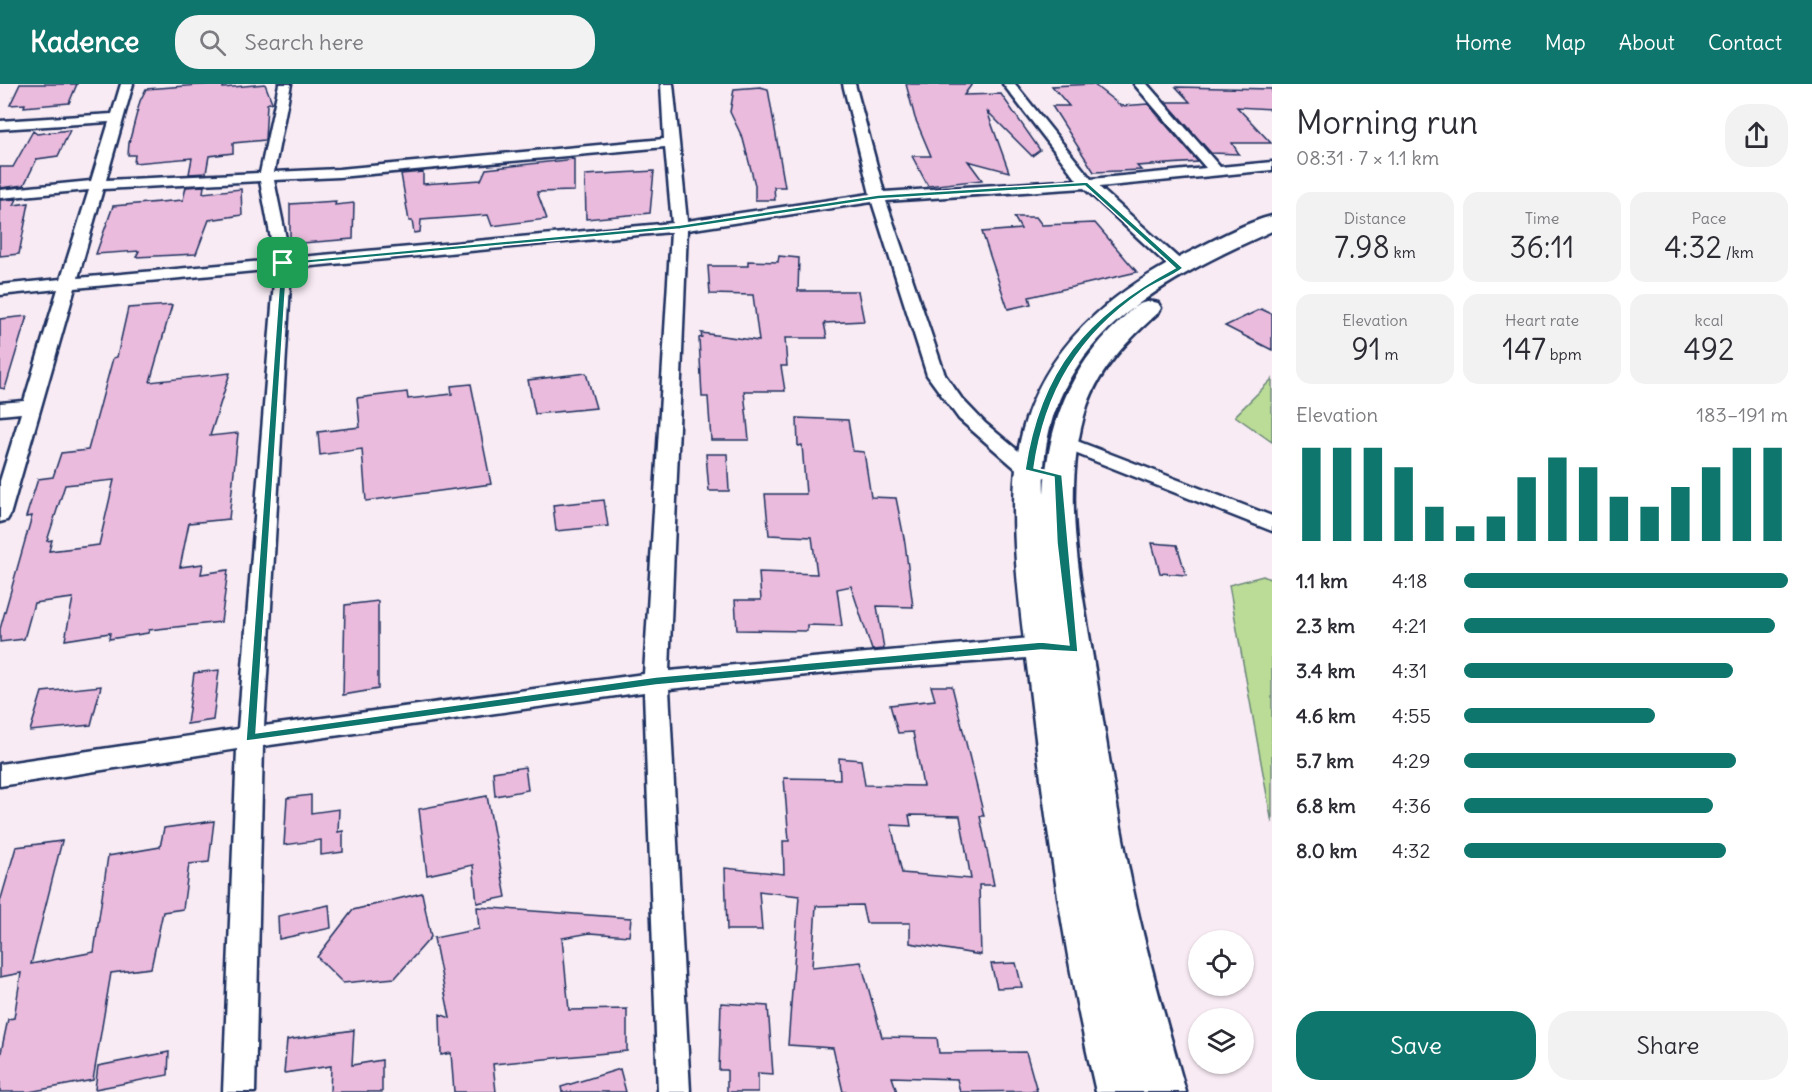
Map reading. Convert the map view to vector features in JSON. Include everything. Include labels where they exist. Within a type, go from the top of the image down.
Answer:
[{"type":"street","points":[[0,515],[66,284],[127,84]]},
{"type":"street","points":[[239,1092],[250,738],[283,263],[266,177],[285,84]]},
{"type":"street","points":[[667,84],[680,227],[656,681],[674,1092]]},
{"type":"street","points":[[849,84],[878,197],[936,375],[947,395],[963,415],[1044,473]]},
{"type":"street","points":[[1009,84],[1087,184],[1180,268]]},
{"type":"street","points":[[1140,84],[1218,173]]},
{"type":"street","points":[[0,125],[117,118]]},
{"type":"street","points":[[0,194],[98,185],[266,177],[671,142]]},
{"type":"street","points":[[0,290],[680,227],[878,197],[1087,184],[1272,166]]},
{"type":"street","points":[[1162,1092],[1120,930],[1103,842],[1062,543],[1035,435],[1044,404],[1076,347],[1100,321],[1142,288],[1272,224]]},
{"type":"street","points":[[1120,1092],[1084,935],[1035,602],[1044,473],[1064,442],[1073,407],[1083,385],[1099,357],[1124,329],[1163,297],[1272,241]]},
{"type":"street","points":[[0,409],[32,406]]},
{"type":"street","points":[[1064,442],[1272,524]]},
{"type":"street","points":[[0,775],[656,681],[1041,646],[1075,649]]},
{"type":"green space","points":[[1272,379],[1272,442],[1235,416]]},
{"type":"green space","points":[[1263,576],[1272,580],[1272,823],[1229,585]]},
{"type":"building","points":[[20,84],[77,84],[69,103],[24,107],[25,104],[10,105]]},
{"type":"building","points":[[223,84],[223,88],[265,84],[272,102],[267,104],[265,140],[233,143],[233,153],[209,156],[206,173],[189,174],[192,158],[134,163],[135,155],[128,155],[129,143],[140,101],[146,89]]},
{"type":"building","points":[[906,84],[972,84],[964,95],[1001,94],[1040,150],[1032,156],[987,111],[1009,172],[968,161],[982,180],[928,186],[912,156],[931,156],[915,118]]},
{"type":"building","points":[[1093,84],[1121,106],[1148,104],[1198,162],[1137,166],[1141,170],[1094,172],[1052,106],[1069,106],[1052,86]]},
{"type":"building","points":[[760,87],[768,89],[785,187],[774,187],[775,200],[755,200],[755,185],[743,139],[730,112],[734,89]]},
{"type":"building","points":[[1176,87],[1272,89],[1272,109],[1237,107],[1271,143],[1232,143],[1239,154],[1211,153],[1166,102],[1190,102]]},
{"type":"building","points":[[70,130],[58,156],[37,159],[24,185],[0,188],[0,167],[13,167],[33,131],[37,134]]},
{"type":"building","points":[[574,159],[574,191],[537,192],[547,219],[492,226],[488,215],[421,220],[420,232],[414,233],[412,221],[409,221],[401,174],[423,172],[423,184],[481,180],[486,169]]},
{"type":"building","points":[[654,171],[650,213],[586,219],[585,175]]},
{"type":"building","points":[[204,186],[203,193],[241,189],[242,215],[209,220],[196,254],[136,257],[139,251],[96,254],[113,206],[183,200],[186,187]]},
{"type":"building","points":[[17,199],[14,205],[29,203],[19,254],[0,256],[0,200]]},
{"type":"building","points":[[336,201],[335,205],[354,203],[353,239],[290,244],[290,204]]},
{"type":"building","points":[[1014,217],[1036,217],[1042,225],[1095,223],[1137,272],[1029,297],[1031,304],[1008,309],[982,232],[1021,229]]},
{"type":"building","points":[[779,256],[799,258],[798,291],[858,291],[864,321],[824,323],[827,338],[785,338],[787,366],[781,366],[785,391],[744,391],[749,440],[711,440],[708,397],[702,397],[699,338],[702,337],[701,333],[759,341],[753,295],[710,294],[708,266],[748,266],[748,261],[778,262]]},
{"type":"building","points":[[172,305],[150,382],[230,373],[210,436],[238,433],[229,519],[189,523],[180,567],[203,564],[201,574],[228,570],[221,622],[149,630],[148,633],[109,639],[110,633],[65,640],[73,598],[34,603],[24,639],[0,642],[0,629],[32,516],[26,517],[38,479],[53,477],[61,453],[88,450],[113,358],[117,357],[128,308]],"holes":[[[114,480],[99,545],[49,551],[52,540],[47,541],[65,485]]]},
{"type":"building","points":[[1261,309],[1272,314],[1272,350],[1225,326]]},
{"type":"building","points":[[27,316],[5,389],[0,388],[0,319]]},
{"type":"building","points":[[586,373],[596,408],[535,414],[528,380]]},
{"type":"building","points":[[471,384],[491,484],[366,501],[362,449],[320,455],[318,432],[360,427],[357,398],[407,392],[408,399],[452,394],[451,386]]},
{"type":"building","points":[[797,418],[848,420],[853,451],[864,452],[871,497],[896,498],[905,543],[913,607],[877,606],[884,649],[872,650],[851,586],[837,589],[842,626],[807,625],[807,631],[737,630],[735,600],[761,600],[759,572],[817,574],[812,537],[769,535],[765,494],[806,494],[802,445],[798,446]]},
{"type":"building","points":[[706,454],[727,454],[729,491],[709,491]]},
{"type":"building","points":[[604,500],[608,526],[556,531],[553,505]]},
{"type":"building","points":[[1152,543],[1177,545],[1186,575],[1160,573]]},
{"type":"building","points":[[378,601],[378,689],[343,695],[345,605]]},
{"type":"building","points":[[219,670],[213,720],[187,724],[194,673]]},
{"type":"building","points":[[101,686],[91,725],[30,731],[42,692]]},
{"type":"building","points":[[931,686],[952,686],[984,816],[980,816],[994,885],[979,885],[981,955],[910,943],[910,923],[866,923],[862,905],[816,906],[812,967],[861,962],[882,1037],[937,1038],[939,1053],[1026,1052],[1037,1091],[960,1092],[957,1079],[892,1077],[897,1092],[843,1092],[833,1048],[788,1045],[799,896],[759,891],[762,930],[727,930],[725,868],[784,874],[783,841],[789,841],[784,778],[840,779],[839,758],[861,760],[865,785],[923,786],[913,732],[898,733],[890,705],[935,700]],"holes":[[[909,815],[960,816],[971,879],[902,873],[891,825],[911,826]]]},
{"type":"building","points":[[525,767],[528,790],[495,796],[493,772]]},
{"type":"building","points":[[311,795],[311,813],[339,809],[338,832],[343,831],[343,852],[321,855],[321,840],[284,845],[287,798]]},
{"type":"building","points":[[487,796],[506,897],[477,903],[473,865],[427,875],[419,809]]},
{"type":"building","points":[[214,821],[209,862],[189,864],[183,909],[163,912],[151,968],[111,973],[93,1080],[29,1092],[0,1092],[0,1057],[8,1019],[14,1018],[21,973],[0,977],[0,902],[16,847],[62,841],[31,964],[94,952],[108,856],[160,847],[164,828]]},
{"type":"building","points":[[422,893],[431,937],[395,978],[343,983],[317,957],[353,910]]},
{"type":"building","points":[[329,905],[331,928],[279,939],[278,916]]},
{"type":"building","points":[[477,907],[631,918],[629,936],[590,933],[562,938],[569,1010],[627,1009],[627,1051],[493,1064],[496,1092],[454,1092],[451,1053],[441,1055],[440,1014],[450,1018],[434,938],[479,929]]},
{"type":"building","points":[[1016,963],[1022,987],[997,988],[991,964]]},
{"type":"building","points":[[721,1003],[768,1006],[773,1074],[758,1073],[758,1092],[727,1092],[727,1070],[719,1070]]},
{"type":"building","points":[[354,1030],[352,1065],[382,1060],[382,1092],[330,1092],[331,1066],[284,1073],[287,1040]]},
{"type":"building","points":[[169,1052],[168,1075],[95,1089],[98,1066]]},
{"type":"building","points":[[620,1069],[626,1092],[562,1092],[561,1087]]},
{"type":"route","points":[[1087,184],[1180,268],[1142,288],[1100,321],[1076,347],[1044,404],[1035,435],[1029,470],[1058,475],[1062,543],[1075,649],[1041,646],[656,681],[506,700],[250,738],[283,263],[680,227],[878,197],[1087,184]]}]
